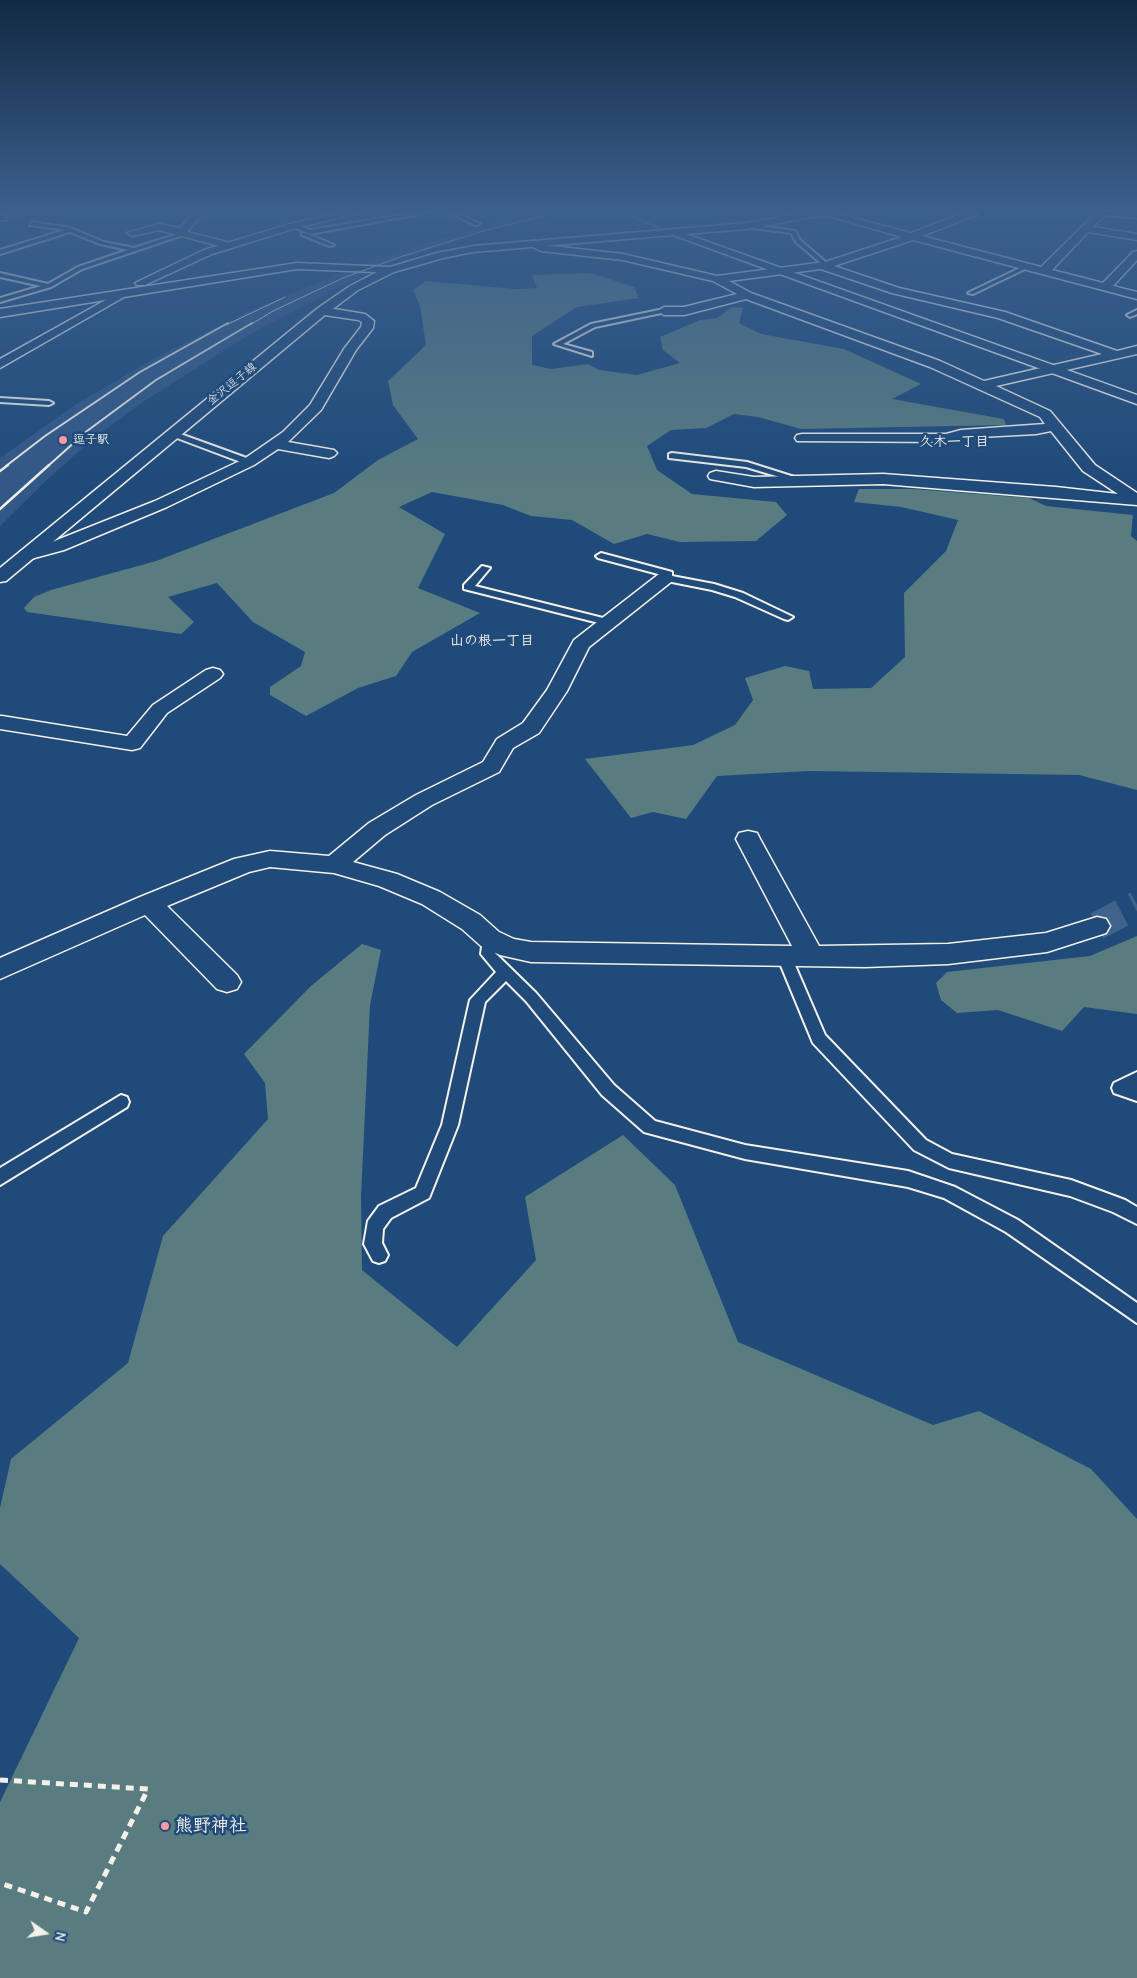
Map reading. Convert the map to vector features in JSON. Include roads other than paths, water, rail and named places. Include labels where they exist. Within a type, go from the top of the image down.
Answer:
[{"type":"street","points":[[0,312],[54,304]]},
{"type":"street","points":[[0,364],[104,304]]},
{"type":"street","name":"金沢逗子線","points":[[0,577],[172,433],[331,304]]},
{"type":"street","points":[[664,311],[684,311],[710,304]]},
{"type":"street","points":[[772,304],[935,364],[1035,408],[1056,426],[1089,468],[1137,501]]},
{"type":"street","points":[[869,304],[1137,400]]},
{"type":"street","points":[[952,304],[1043,328],[1117,355]]},
{"type":"street","points":[[27,555],[58,546],[161,504],[249,462],[288,435],[316,407],[350,349],[367,328],[368,321],[361,317],[322,311]]},
{"type":"street","points":[[983,384],[1137,350]]},
{"type":"street","points":[[802,438],[946,438],[961,434],[1036,430],[1056,426]]},
{"type":"street","points":[[275,444],[328,453]]},
{"type":"street","points":[[716,476],[754,482],[883,480],[1056,492],[1137,501]]},
{"type":"street","points":[[334,865],[377,829],[424,800],[491,767],[505,744],[531,728],[557,691],[581,644],[665,578]]},
{"type":"street","points":[[0,723],[132,743],[160,709],[213,674]]},
{"type":"street","points":[[748,839],[811,956]]},
{"type":"street","points":[[0,969],[243,865],[270,859],[334,865],[388,880],[431,898],[470,922],[490,939],[509,948],[531,952],[865,957],[948,954],[1047,942],[1097,926]]},
{"type":"street","points":[[149,904],[227,982]]},
{"type":"lane","points":[[588,354],[557,344],[594,325],[664,311]]},
{"type":"lane","points":[[1130,315],[1137,312]]},
{"type":"lane","points":[[0,400],[49,403]]},
{"type":"lane","points":[[172,433],[249,462]]},
{"type":"lane","points":[[672,456],[747,465],[803,481]]},
{"type":"lane","points":[[601,556],[669,574],[665,578]]},
{"type":"lane","points":[[485,568],[468,587],[610,623]]},
{"type":"lane","points":[[665,578],[714,587],[739,595],[788,617]]},
{"type":"lane","points":[[490,939],[488,954],[531,997],[608,1090],[650,1127],[745,1152],[908,1179],[949,1192],[1012,1226],[1137,1314]]},
{"type":"lane","points":[[784,956],[819,1039],[920,1144],[949,1161],[1071,1188],[1119,1206],[1137,1216]]},
{"type":"lane","points":[[379,1255],[373,1244],[374,1227],[385,1212],[423,1193],[450,1125],[478,1000],[505,972]]},
{"type":"lane","points":[[1137,1079],[1120,1088],[1137,1094]]},
{"type":"lane","points":[[0,1177],[122,1102]]},
{"type":"tunnel","points":[[1097,926],[1137,905]]},
{"type":"railway","points":[[226,325],[270,304]]},
{"type":"railway","points":[[250,325],[287,304]]},
{"type":"railway","points":[[6,466],[45,436],[140,372],[228,323]]},
{"type":"railway","points":[[48,466],[87,431],[156,380],[252,323]]},
{"type":"railway","points":[[0,471],[8,465]]},
{"type":"railway","points":[[0,509],[49,465]]},
{"type":"place","name":"逗子駅","points":[[63,440]]},
{"type":"place","name":"熊野神社","points":[[165,1826]]},
{"type":"district","name":"久木一丁目","points":[[954,442]]},
{"type":"district","name":"山の根一丁目","points":[[492,641]]}]
